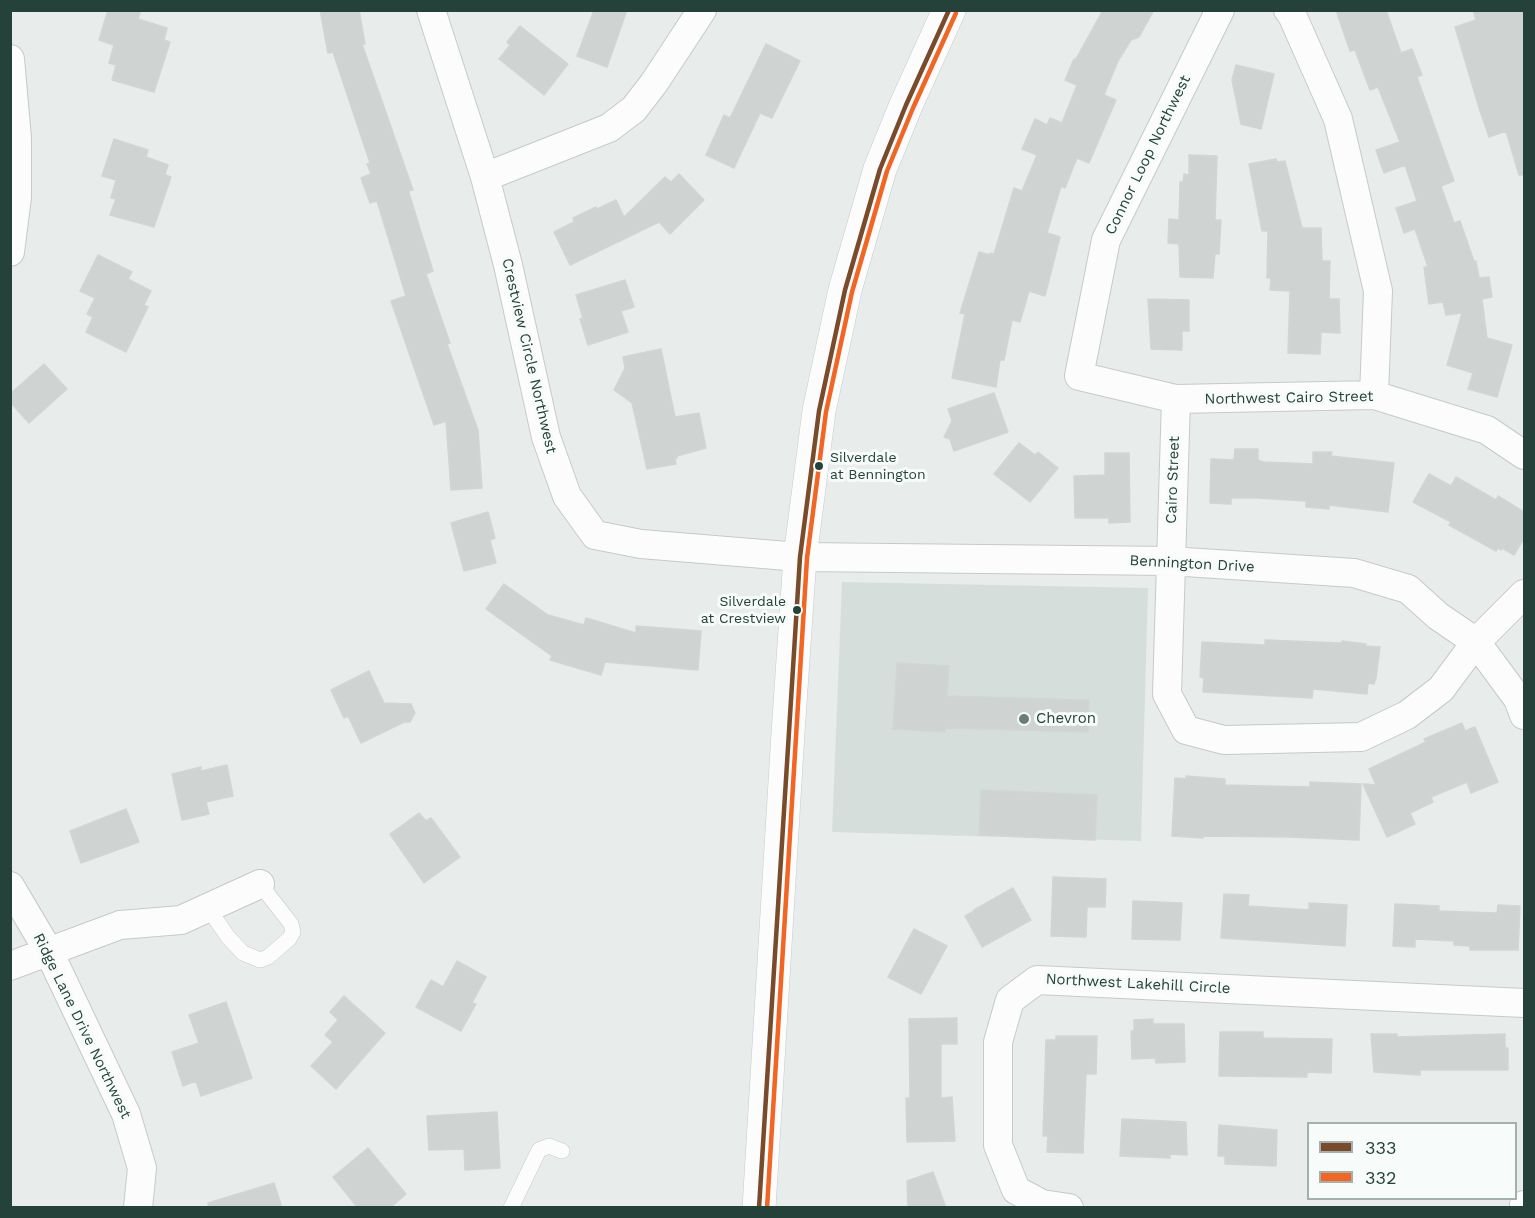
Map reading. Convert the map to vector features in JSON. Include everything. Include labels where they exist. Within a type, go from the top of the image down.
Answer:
[{"type":"main road","points":[[759,1208],[800,557],[819,411],[860,235],[880,169],[949,10]]},
{"type":"street","name":"Crestview Circle Northwest","points":[[431,10],[485,177],[508,265],[546,437],[567,496],[595,535],[641,544],[800,557]]},
{"type":"street","points":[[485,177],[609,128],[634,109],[702,10]]},
{"type":"street","name":"Connor Loop Northwest","points":[[1079,376],[1106,240],[1220,10]]},
{"type":"street","points":[[1288,10],[1293,15],[1338,119],[1378,291],[1374,395]]},
{"type":"street","points":[[10,59],[17,138],[17,197],[10,252]]},
{"type":"street","name":"Northwest Cairo Street","points":[[1079,376],[1176,399],[1374,395],[1487,430],[1524,455]]},
{"type":"street","name":"Cairo Street","points":[[1176,399],[1167,694],[1186,730],[1224,740],[1360,737],[1407,715],[1441,689],[1476,642]]},
{"type":"street","name":"Bennington Drive","points":[[800,557],[1170,561],[1354,573],[1408,589],[1438,616],[1476,642],[1518,699],[1524,715]]},
{"type":"street","points":[[1476,642],[1524,594]]},
{"type":"street","points":[[10,966],[120,925],[181,920],[260,884]]},
{"type":"street","name":"Ridge Lane Drive Northwest","points":[[10,886],[49,952],[126,1114],[142,1168],[138,1208]]},
{"type":"street","name":"Northwest Lakehill Circle","points":[[1069,1208],[1042,1204],[1016,1190],[998,1145],[998,1042],[1010,1000],[1037,980],[1524,1003]]},
{"type":"lane","points":[[208,908],[228,937],[243,953],[260,960],[268,957],[289,939],[293,932],[291,924],[260,884]]},
{"type":"lane","points":[[512,1208],[539,1150],[549,1146],[562,1151]]},
{"type":"shaded area","points":[[842,582],[1148,588],[1141,841],[832,832]]},
{"type":"building","points":[[108,10],[141,10],[138,19],[167,28],[164,40],[170,42],[154,92],[112,80],[116,65],[109,63],[114,45],[99,40]]},
{"type":"building","points":[[320,10],[359,10],[365,44],[362,44],[413,190],[409,193],[433,271],[426,274],[450,343],[447,344],[478,430],[482,488],[451,490],[446,421],[434,425],[391,301],[406,296],[377,201],[370,203],[361,178],[371,174],[367,164],[370,163],[333,52],[328,53]]},
{"type":"building","points":[[594,10],[627,10],[607,67],[577,56]]},
{"type":"building","points":[[1103,10],[1154,10],[1139,37],[1131,40],[1118,61],[1104,95],[1116,100],[1089,163],[1077,158],[1065,188],[1061,186],[1047,233],[1060,237],[1045,296],[1029,291],[1020,322],[1012,320],[1004,360],[1000,360],[996,387],[952,378],[965,314],[960,313],[979,252],[994,254],[1014,188],[1022,191],[1037,155],[1022,149],[1035,119],[1047,125],[1050,118],[1062,123],[1077,85],[1065,80],[1074,59]]},
{"type":"building","points":[[1336,10],[1386,10],[1401,53],[1412,49],[1422,75],[1417,77],[1454,181],[1441,186],[1454,223],[1460,221],[1475,264],[1476,261],[1479,278],[1489,277],[1492,297],[1482,299],[1487,338],[1512,345],[1497,397],[1468,389],[1473,373],[1447,365],[1462,313],[1446,315],[1443,302],[1429,304],[1424,267],[1428,267],[1415,229],[1404,233],[1396,208],[1417,201],[1405,165],[1384,173],[1376,150],[1400,142],[1378,87],[1370,90],[1355,50],[1350,51]]},
{"type":"building","points":[[1473,10],[1524,10],[1524,175],[1519,175],[1506,131],[1489,137],[1480,111],[1455,27],[1476,20]]},
{"type":"building","points":[[520,26],[568,64],[544,95],[499,59],[510,45],[507,42]]},
{"type":"building","points":[[766,44],[800,61],[772,118],[760,113],[734,168],[706,155],[724,115],[730,118]]},
{"type":"building","points":[[1236,65],[1274,74],[1261,129],[1241,124],[1232,80]]},
{"type":"building","points":[[114,139],[148,150],[146,157],[168,165],[165,175],[171,177],[154,227],[110,215],[116,199],[111,198],[116,180],[102,176]]},
{"type":"building","points":[[1189,155],[1217,156],[1215,220],[1221,220],[1219,254],[1215,254],[1213,278],[1180,277],[1179,244],[1168,243],[1169,219],[1179,220],[1180,182],[1183,182],[1184,174],[1189,175]]},
{"type":"building","points":[[1276,159],[1277,162],[1285,161],[1302,228],[1321,228],[1322,261],[1330,261],[1329,299],[1339,299],[1340,333],[1321,332],[1320,354],[1288,353],[1290,291],[1270,290],[1271,278],[1267,278],[1268,231],[1262,231],[1249,164]]},
{"type":"building","points":[[679,174],[704,200],[670,234],[659,222],[570,265],[554,232],[574,222],[573,218],[616,200],[624,217],[665,177],[671,182]]},
{"type":"building","points":[[98,255],[132,272],[128,279],[151,291],[144,305],[148,307],[126,352],[86,332],[93,317],[87,314],[95,298],[80,291]]},
{"type":"building","points":[[625,280],[634,307],[621,311],[628,332],[588,345],[576,295]]},
{"type":"building","points":[[1148,299],[1189,300],[1189,331],[1182,331],[1182,350],[1151,349]]},
{"type":"building","points":[[661,349],[675,417],[699,413],[706,448],[677,456],[676,464],[647,469],[632,403],[614,390],[625,368],[623,357]]},
{"type":"building","points":[[44,364],[67,389],[29,423],[10,402],[10,394]]},
{"type":"building","points":[[994,393],[1008,432],[954,451],[950,439],[944,437],[952,421],[948,409]]},
{"type":"building","points":[[1019,443],[1035,455],[1038,452],[1058,468],[1030,502],[994,474]]},
{"type":"building","points":[[1235,449],[1258,449],[1258,460],[1263,462],[1313,464],[1313,452],[1332,452],[1331,456],[1394,463],[1388,512],[1329,505],[1329,509],[1306,507],[1306,501],[1257,498],[1231,498],[1231,504],[1210,503],[1211,459],[1234,460]]},
{"type":"building","points":[[1105,453],[1129,453],[1130,522],[1109,523],[1109,518],[1075,518],[1074,476],[1105,475]]},
{"type":"building","points":[[1429,474],[1451,486],[1456,477],[1496,500],[1498,496],[1524,512],[1524,538],[1514,555],[1502,548],[1496,551],[1449,525],[1451,522],[1413,502]]},
{"type":"building","points":[[488,512],[495,538],[490,540],[496,563],[464,571],[451,523]]},
{"type":"building","points":[[504,584],[548,615],[584,625],[586,618],[636,633],[636,626],[701,631],[698,670],[605,662],[601,675],[550,660],[552,656],[486,609]]},
{"type":"building","points":[[1265,640],[1342,643],[1342,641],[1380,647],[1374,684],[1368,683],[1367,694],[1313,689],[1312,698],[1203,692],[1204,678],[1200,677],[1202,642],[1265,645]]},
{"type":"building","points":[[897,663],[949,666],[947,696],[1089,700],[1088,732],[945,728],[945,732],[893,729]]},
{"type":"building","points":[[369,671],[384,703],[411,704],[415,713],[410,722],[404,722],[361,743],[348,716],[344,718],[331,690]]},
{"type":"building","points":[[1462,723],[1465,731],[1475,727],[1498,782],[1471,793],[1467,782],[1431,797],[1433,802],[1410,813],[1415,824],[1387,837],[1363,784],[1376,785],[1369,769],[1426,742],[1424,739]]},
{"type":"building","points":[[227,765],[233,796],[206,802],[209,814],[182,820],[172,774],[201,767],[201,771]]},
{"type":"building","points":[[1186,776],[1225,779],[1225,785],[1310,787],[1310,782],[1361,784],[1359,840],[1172,836],[1175,778],[1186,779]]},
{"type":"building","points":[[981,790],[1097,795],[1095,840],[979,835]]},
{"type":"building","points":[[126,809],[139,842],[81,863],[70,831]]},
{"type":"building","points":[[419,813],[426,821],[431,818],[460,857],[424,883],[390,834]]},
{"type":"building","points":[[1053,877],[1106,879],[1105,907],[1087,907],[1086,937],[1051,936]]},
{"type":"building","points":[[1013,888],[1031,920],[982,947],[965,916]]},
{"type":"building","points":[[1224,894],[1249,895],[1248,906],[1309,910],[1309,903],[1347,905],[1345,946],[1221,938]]},
{"type":"building","points":[[1133,901],[1182,903],[1180,940],[1132,939]]},
{"type":"building","points":[[1395,904],[1439,906],[1439,911],[1497,913],[1498,905],[1520,906],[1518,950],[1470,950],[1470,946],[1454,945],[1454,941],[1415,939],[1415,947],[1393,946]]},
{"type":"building","points":[[914,929],[947,946],[921,994],[888,977]]},
{"type":"building","points":[[457,961],[486,977],[472,1003],[476,1004],[461,1031],[416,1007],[431,980],[443,987]]},
{"type":"building","points":[[344,996],[385,1033],[336,1089],[311,1066],[333,1042],[325,1035],[338,1020],[330,1012]]},
{"type":"building","points":[[226,1002],[252,1078],[201,1096],[196,1081],[183,1086],[172,1052],[199,1043],[189,1015]]},
{"type":"building","points":[[957,1018],[957,1044],[941,1044],[941,1098],[952,1097],[955,1141],[907,1142],[906,1098],[910,1098],[909,1019]]},
{"type":"building","points":[[1153,1019],[1153,1024],[1184,1024],[1185,1062],[1156,1063],[1155,1058],[1132,1059],[1131,1031],[1134,1031],[1134,1020]]},
{"type":"building","points":[[1220,1032],[1263,1032],[1263,1038],[1332,1039],[1331,1073],[1307,1072],[1307,1077],[1219,1076]]},
{"type":"building","points":[[1371,1034],[1397,1034],[1397,1037],[1505,1034],[1505,1048],[1508,1048],[1508,1070],[1420,1070],[1420,1075],[1374,1072]]},
{"type":"building","points":[[1056,1036],[1097,1036],[1096,1074],[1086,1074],[1083,1153],[1047,1152],[1048,1136],[1043,1136],[1046,1040],[1056,1040]]},
{"type":"building","points":[[497,1112],[500,1168],[465,1170],[464,1149],[429,1150],[427,1116]]},
{"type":"building","points":[[1122,1119],[1186,1122],[1187,1155],[1170,1154],[1170,1158],[1120,1156]]},
{"type":"building","points":[[1219,1125],[1277,1130],[1276,1166],[1225,1164],[1225,1156],[1218,1156]]},
{"type":"building","points":[[368,1148],[406,1194],[390,1208],[358,1208],[333,1177]]},
{"type":"building","points":[[933,1172],[946,1208],[908,1208],[907,1181]]},
{"type":"building","points":[[274,1183],[282,1208],[209,1208],[208,1203]]},
{"type":"transit line","name":"333","points":[[759,1208],[800,557],[819,411],[845,290],[880,169],[949,10]]},
{"type":"transit line","name":"332","points":[[767,1208],[807,558],[826,412],[852,292],[887,171],[956,13]]},
{"type":"place","name":"Silverdale at Bennington","points":[[819,466]]},
{"type":"place","name":"Silverdale at Crestview","points":[[797,610]]},
{"type":"place","name":"Chevron","points":[[1024,719]]}]
